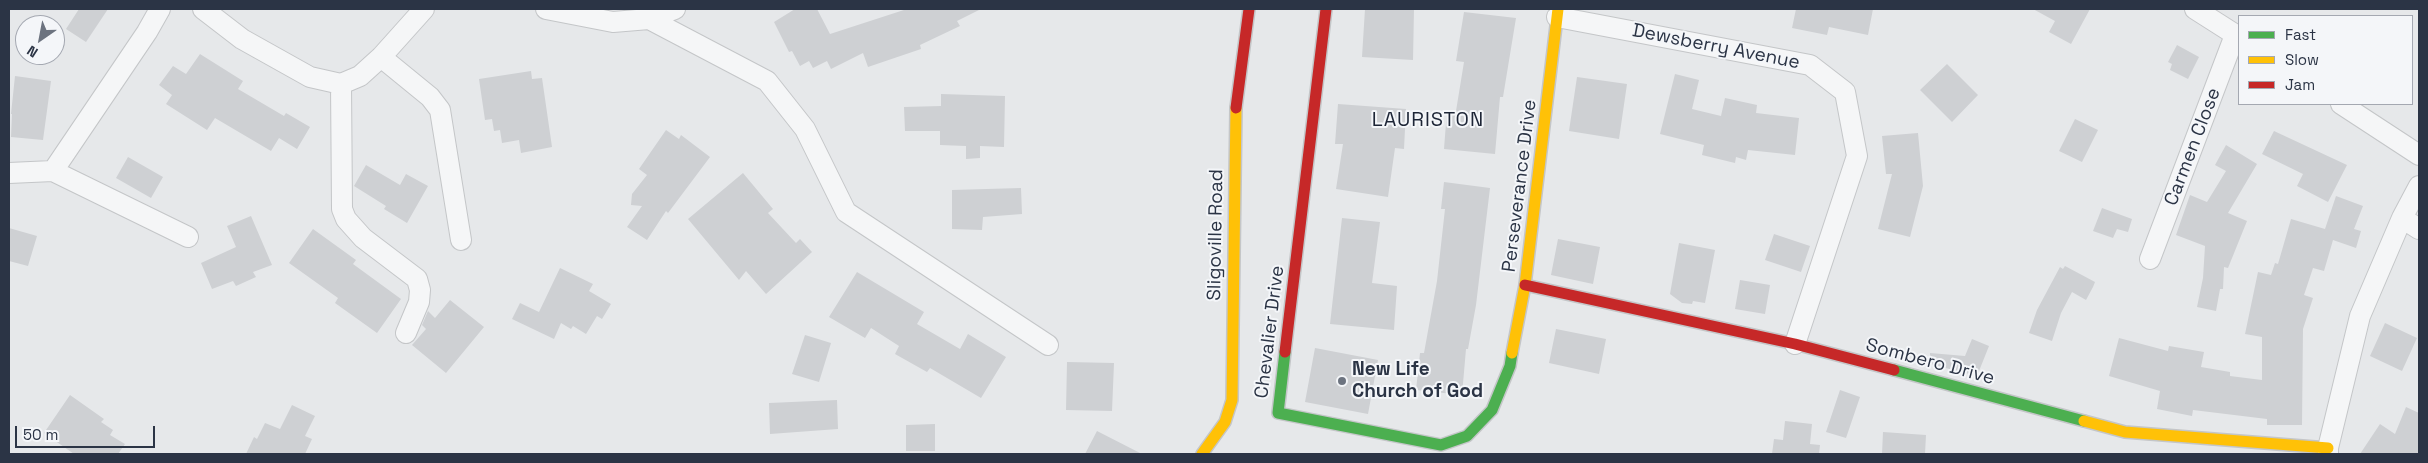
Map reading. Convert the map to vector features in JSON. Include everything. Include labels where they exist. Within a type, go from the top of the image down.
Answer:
[{"type":"street","points":[[53,172],[147,32],[160,9]]},
{"type":"street","points":[[203,9],[242,39],[310,77],[341,84],[360,76],[381,57],[424,9]]},
{"type":"street","points":[[546,9],[613,22],[649,20],[675,9]]},
{"type":"street","name":"Sligoville Road","points":[[1202,454],[1225,422],[1232,400],[1235,115],[1249,9]]},
{"type":"street","name":"Chevalier Drive","points":[[1326,9],[1278,413],[1442,445],[1467,436],[1492,410],[1510,366]]},
{"type":"street","points":[[2195,9],[2237,36]]},
{"type":"street","name":"Perseverance Drive","points":[[1510,366],[1525,285],[1558,13]]},
{"type":"street","name":"Dewsberry Avenue","points":[[1558,13],[1810,65],[1845,92],[1856,156],[1795,344]]},
{"type":"street","points":[[649,20],[767,81],[805,129],[846,212],[1048,345]]},
{"type":"street","name":"Carmen Close","points":[[2150,259],[2237,36]]},
{"type":"street","points":[[381,57],[430,96],[440,110],[461,240]]},
{"type":"street","points":[[341,84],[342,209],[346,219],[363,238],[416,279],[420,290],[419,302],[406,333]]},
{"type":"street","points":[[2343,105],[2419,155]]},
{"type":"street","points":[[9,173],[53,172],[188,238]]},
{"type":"street","points":[[2328,451],[2360,316],[2402,218],[2419,186]]},
{"type":"street","points":[[2402,218],[2419,229]]},
{"type":"street","name":"Sombero Drive","points":[[1525,285],[1795,344],[2125,432],[2328,451]]},
{"type":"building","points":[[79,9],[108,9],[86,42],[66,29]]},
{"type":"building","points":[[795,9],[817,9],[830,34],[907,9],[981,9],[957,21],[960,26],[920,45],[921,49],[868,67],[863,53],[831,69],[827,61],[813,68],[809,61],[800,66],[792,51],[789,52],[774,22]]},
{"type":"building","points":[[1365,9],[1414,9],[1413,60],[1362,57]]},
{"type":"building","points":[[1796,9],[1873,9],[1868,35],[1829,27],[1827,35],[1792,28]]},
{"type":"building","points":[[2033,9],[2090,9],[2071,44],[2049,32],[2055,21]]},
{"type":"building","points":[[1464,12],[1516,18],[1503,97],[1500,97],[1495,154],[1444,149],[1447,110],[1456,111],[1464,62],[1456,61]]},
{"type":"building","points":[[2177,45],[2199,57],[2188,79],[2170,70],[2172,64],[2168,62]]},
{"type":"building","points":[[200,54],[243,81],[238,89],[284,116],[286,113],[310,127],[297,149],[279,138],[271,151],[215,118],[207,130],[166,104],[172,95],[159,85],[173,66],[186,74]]},
{"type":"building","points":[[1947,64],[1978,95],[1952,122],[1920,90]]},
{"type":"building","points":[[531,71],[532,79],[542,78],[552,147],[521,153],[519,140],[502,143],[500,130],[494,131],[492,119],[485,120],[479,79]]},
{"type":"building","points":[[1675,74],[1699,80],[1692,109],[1721,116],[1725,98],[1757,105],[1756,113],[1799,118],[1795,155],[1748,150],[1746,160],[1736,157],[1735,163],[1702,155],[1704,145],[1660,134]]},
{"type":"building","points":[[15,76],[51,81],[43,140],[11,137],[11,114]]},
{"type":"building","points":[[1577,77],[1627,84],[1619,139],[1569,131]]},
{"type":"building","points":[[941,94],[1005,96],[1004,147],[980,146],[980,158],[966,159],[966,146],[940,145],[940,131],[905,131],[904,107],[941,106]]},
{"type":"building","points":[[1338,104],[1406,109],[1404,149],[1395,148],[1388,197],[1336,189],[1343,144],[1335,144]]},
{"type":"building","points":[[2075,119],[2098,130],[2082,162],[2059,151]]},
{"type":"building","points":[[666,130],[679,139],[681,135],[710,157],[668,213],[666,211],[647,240],[627,227],[642,206],[631,205],[632,194],[647,175],[639,169]]},
{"type":"building","points":[[2274,131],[2347,165],[2328,202],[2297,186],[2303,174],[2262,154]]},
{"type":"building","points":[[1918,133],[1923,186],[1910,237],[1878,229],[1892,174],[1886,174],[1882,136]]},
{"type":"building","points":[[2226,145],[2257,164],[2228,213],[2247,221],[2228,268],[2224,267],[2223,289],[2220,289],[2216,311],[2197,307],[2203,278],[2205,246],[2176,235],[2190,195],[2207,202],[2226,171],[2215,165]]},
{"type":"building","points":[[128,157],[163,177],[151,198],[116,178]]},
{"type":"building","points":[[366,165],[400,185],[406,174],[428,186],[407,223],[384,209],[386,206],[354,186]]},
{"type":"building","points":[[743,173],[773,209],[768,213],[796,243],[800,239],[812,252],[766,294],[746,271],[739,280],[688,219]]},
{"type":"building","points":[[1444,182],[1490,188],[1476,305],[1468,349],[1466,349],[1462,395],[1416,390],[1420,353],[1424,353],[1437,281],[1445,209],[1441,209]]},
{"type":"building","points":[[1021,188],[1022,214],[983,217],[982,230],[952,229],[952,190]]},
{"type":"building","points":[[2336,196],[2363,206],[2354,229],[2361,231],[2356,248],[2333,240],[2324,271],[2313,268],[2304,295],[2313,298],[2303,329],[2302,425],[2267,425],[2267,419],[2193,410],[2192,416],[2157,409],[2160,391],[2109,376],[2119,338],[2168,351],[2169,346],[2204,352],[2201,367],[2230,372],[2230,376],[2262,380],[2262,337],[2245,334],[2258,272],[2271,275],[2275,263],[2278,264],[2291,219],[2325,229]]},
{"type":"building","points":[[2102,208],[2132,219],[2128,232],[2117,229],[2113,238],[2093,231]]},
{"type":"building","points":[[251,216],[272,265],[253,272],[256,277],[236,286],[233,281],[212,289],[201,263],[236,247],[227,226]]},
{"type":"building","points":[[1342,218],[1380,222],[1372,283],[1397,286],[1394,330],[1330,324]]},
{"type":"building","points":[[9,228],[37,236],[28,266],[9,261]]},
{"type":"building","points":[[313,229],[356,260],[353,264],[401,299],[377,333],[335,303],[338,298],[289,263]]},
{"type":"building","points":[[1774,234],[1810,246],[1801,272],[1765,260]]},
{"type":"building","points":[[1558,239],[1600,247],[1593,284],[1551,275]]},
{"type":"building","points":[[1679,243],[1715,250],[1705,303],[1693,301],[1692,304],[1682,303],[1670,294]]},
{"type":"building","points":[[2065,266],[2095,282],[2086,300],[2072,292],[2061,313],[2052,341],[2029,333],[2037,310],[2060,267],[2063,269]]},
{"type":"building","points":[[560,268],[593,284],[589,291],[611,304],[602,319],[597,316],[586,334],[573,326],[571,329],[561,323],[554,339],[512,319],[520,303],[539,312]]},
{"type":"building","points":[[857,272],[924,312],[917,324],[960,349],[968,334],[1006,357],[981,398],[930,368],[927,372],[895,354],[899,346],[871,328],[865,338],[829,317]]},
{"type":"building","points":[[1740,280],[1770,285],[1765,314],[1735,309]]},
{"type":"building","points":[[450,300],[484,327],[446,373],[412,345],[426,329],[422,325],[428,311],[435,318]]},
{"type":"building","points":[[2385,323],[2417,338],[2402,371],[2370,356]]},
{"type":"building","points":[[1556,329],[1606,339],[1599,374],[1549,363]]},
{"type":"building","points":[[805,335],[831,343],[819,382],[792,374]]},
{"type":"building","points":[[1972,339],[1989,346],[1977,376],[1930,364],[1930,353],[1965,356]]},
{"type":"building","name":"New Life Church of God","points":[[1315,348],[1378,360],[1368,414],[1305,402]]},
{"type":"building","points":[[1067,362],[1114,363],[1112,411],[1066,410]]},
{"type":"building","points":[[1840,390],[1860,397],[1846,438],[1826,432]]},
{"type":"building","points":[[70,395],[104,419],[101,422],[113,430],[110,435],[125,444],[118,454],[74,454],[44,433]]},
{"type":"building","points":[[837,400],[838,429],[770,434],[769,403]]},
{"type":"building","points":[[292,405],[315,416],[305,436],[312,439],[305,454],[246,454],[254,437],[257,439],[265,423],[280,429]]},
{"type":"building","points":[[2406,407],[2419,413],[2419,454],[2360,454],[2380,424],[2395,434]]},
{"type":"building","points":[[1785,421],[1812,424],[1810,444],[1820,445],[1819,454],[1772,454],[1774,439],[1783,440]]},
{"type":"building","points":[[935,424],[935,451],[906,451],[906,425]]},
{"type":"building","points":[[1097,431],[1142,454],[1085,454]]},
{"type":"building","points":[[1883,432],[1926,435],[1925,454],[1882,454]]},
{"type":"traffic: fast","points":[[1285,352],[1278,413],[1441,445],[1467,436],[1492,410],[1510,366],[1512,353]]},
{"type":"traffic: fast","points":[[1894,370],[2084,421]]},
{"type":"traffic: slow","points":[[1512,353],[1525,285],[1558,9]]},
{"type":"traffic: slow","points":[[1202,454],[1225,422],[1232,400],[1236,108]]},
{"type":"traffic: slow","points":[[2084,421],[2125,432],[2328,448]]},
{"type":"traffic: jam","points":[[1236,108],[1249,9]]},
{"type":"traffic: jam","points":[[1285,352],[1326,9]]},
{"type":"traffic: jam","points":[[1525,285],[1795,344],[1894,370]]},
{"type":"place","name":"New Life Church of God","points":[[1342,381]]},
{"type":"district","name":"LAURISTON","points":[[1428,121]]}]
